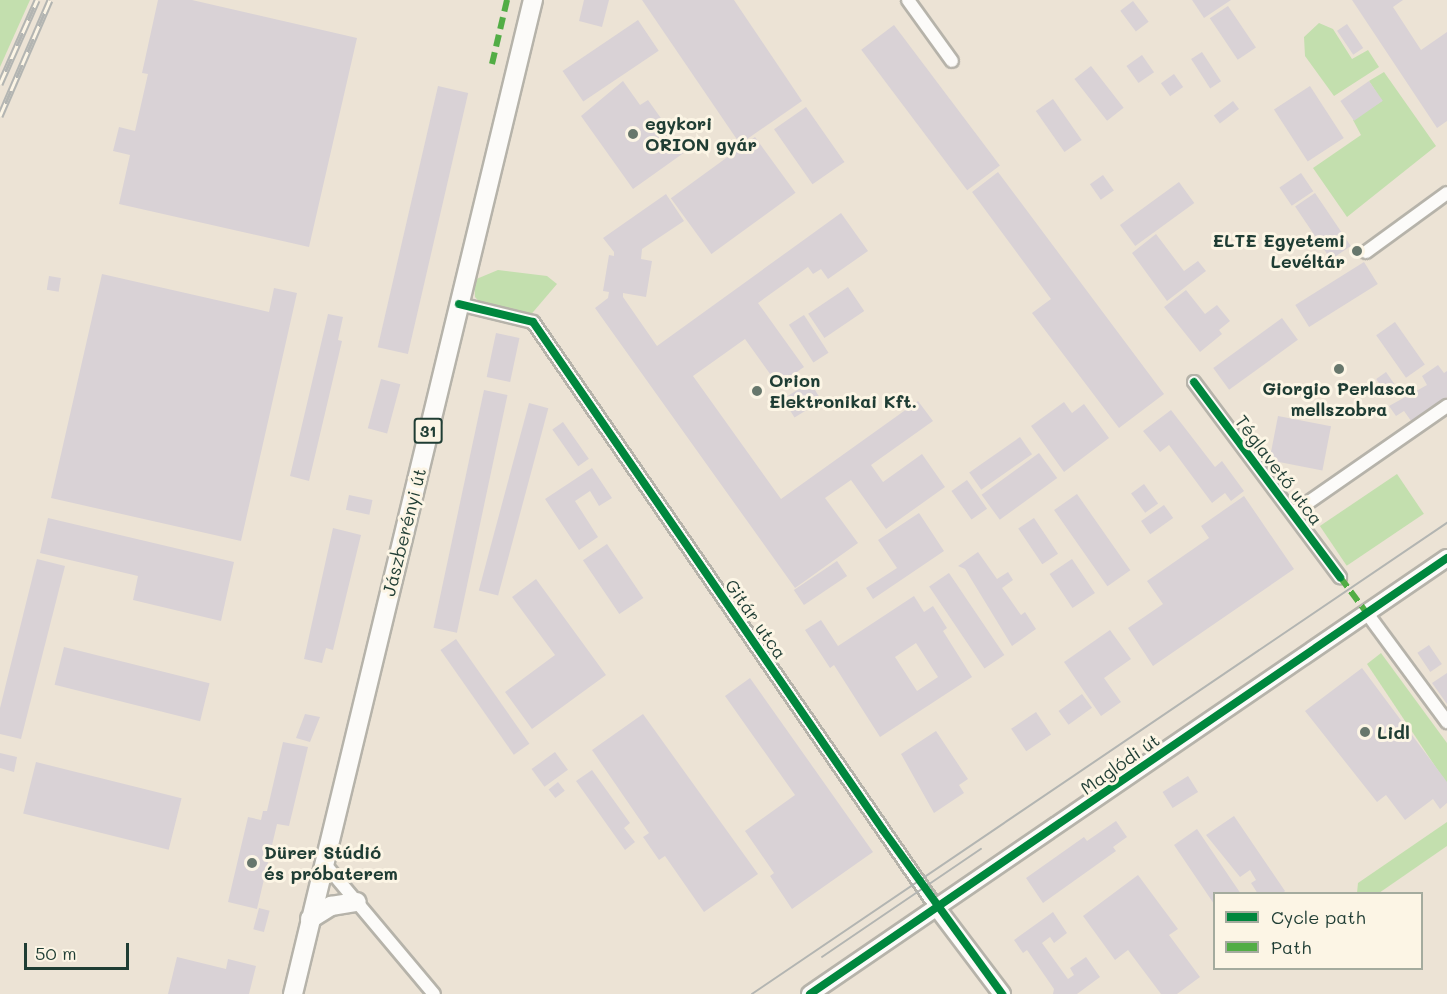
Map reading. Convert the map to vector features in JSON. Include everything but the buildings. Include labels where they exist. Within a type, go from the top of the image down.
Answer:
[{"type":"main road","name":"Jászberényi út","points":[[293,994],[533,0]]},
{"type":"main road","points":[[310,919],[331,906],[357,902]]},
{"type":"street","points":[[908,0],[952,61]]},
{"type":"street","points":[[1366,252],[1447,193]]},
{"type":"street","name":"Gitár utca","points":[[459,304],[533,322],[937,908],[1002,994]]},
{"type":"street","name":"Téglavető utca","points":[[1194,382],[1340,577]]},
{"type":"street","points":[[1293,513],[1447,406]]},
{"type":"street","name":"Maglódi út","points":[[810,994],[1447,558]]},
{"type":"street","points":[[1366,612],[1447,722]]},
{"type":"street","points":[[324,863],[434,994]]},
{"type":"green space","points":[[0,0],[30,0],[0,67]]},
{"type":"green space","points":[[1319,23],[1333,29],[1352,59],[1368,50],[1379,67],[1334,96],[1305,56],[1304,37]]},
{"type":"green space","points":[[1384,72],[1436,146],[1347,217],[1313,168],[1361,135],[1353,120],[1382,101],[1369,81]]},
{"type":"green space","points":[[498,270],[547,276],[557,284],[528,318],[483,306],[475,297],[474,280]]},
{"type":"green space","points":[[1397,474],[1424,514],[1347,566],[1320,526]]},
{"type":"green space","points":[[1381,653],[1447,743],[1447,784],[1367,664]]},
{"type":"green space","points":[[1447,822],[1447,846],[1380,892],[1357,892],[1358,883]]},
{"type":"tram line","points":[[752,994],[1447,523]]},
{"type":"tram line","points":[[822,957],[981,849]]},
{"type":"railway","points":[[0,84],[37,0]]},
{"type":"railway","points":[[0,116],[50,0]]},
{"type":"marked path","points":[[492,64],[507,0]]},
{"type":"marked path","points":[[1340,577],[1366,612]]},
{"type":"cycle path","points":[[459,304],[533,322],[883,830],[1002,994]]},
{"type":"cycle path","points":[[1194,382],[1340,577]]},
{"type":"cycle path","points":[[810,994],[1447,558]]},
{"type":"place","name":"egykori ORION gyár","points":[[633,134]]},
{"type":"place","name":"ELTE Egyetemi Levéltár","points":[[1357,251]]},
{"type":"place","name":"Giorgio Perlasca mellszobra","points":[[1339,369]]},
{"type":"place","name":"Orion Elektronikai Kft.","points":[[757,391]]},
{"type":"place","name":"Lidl","points":[[1365,732]]},
{"type":"place","name":"Dürer Stúdió és próbaterem","points":[[252,863]]}]
